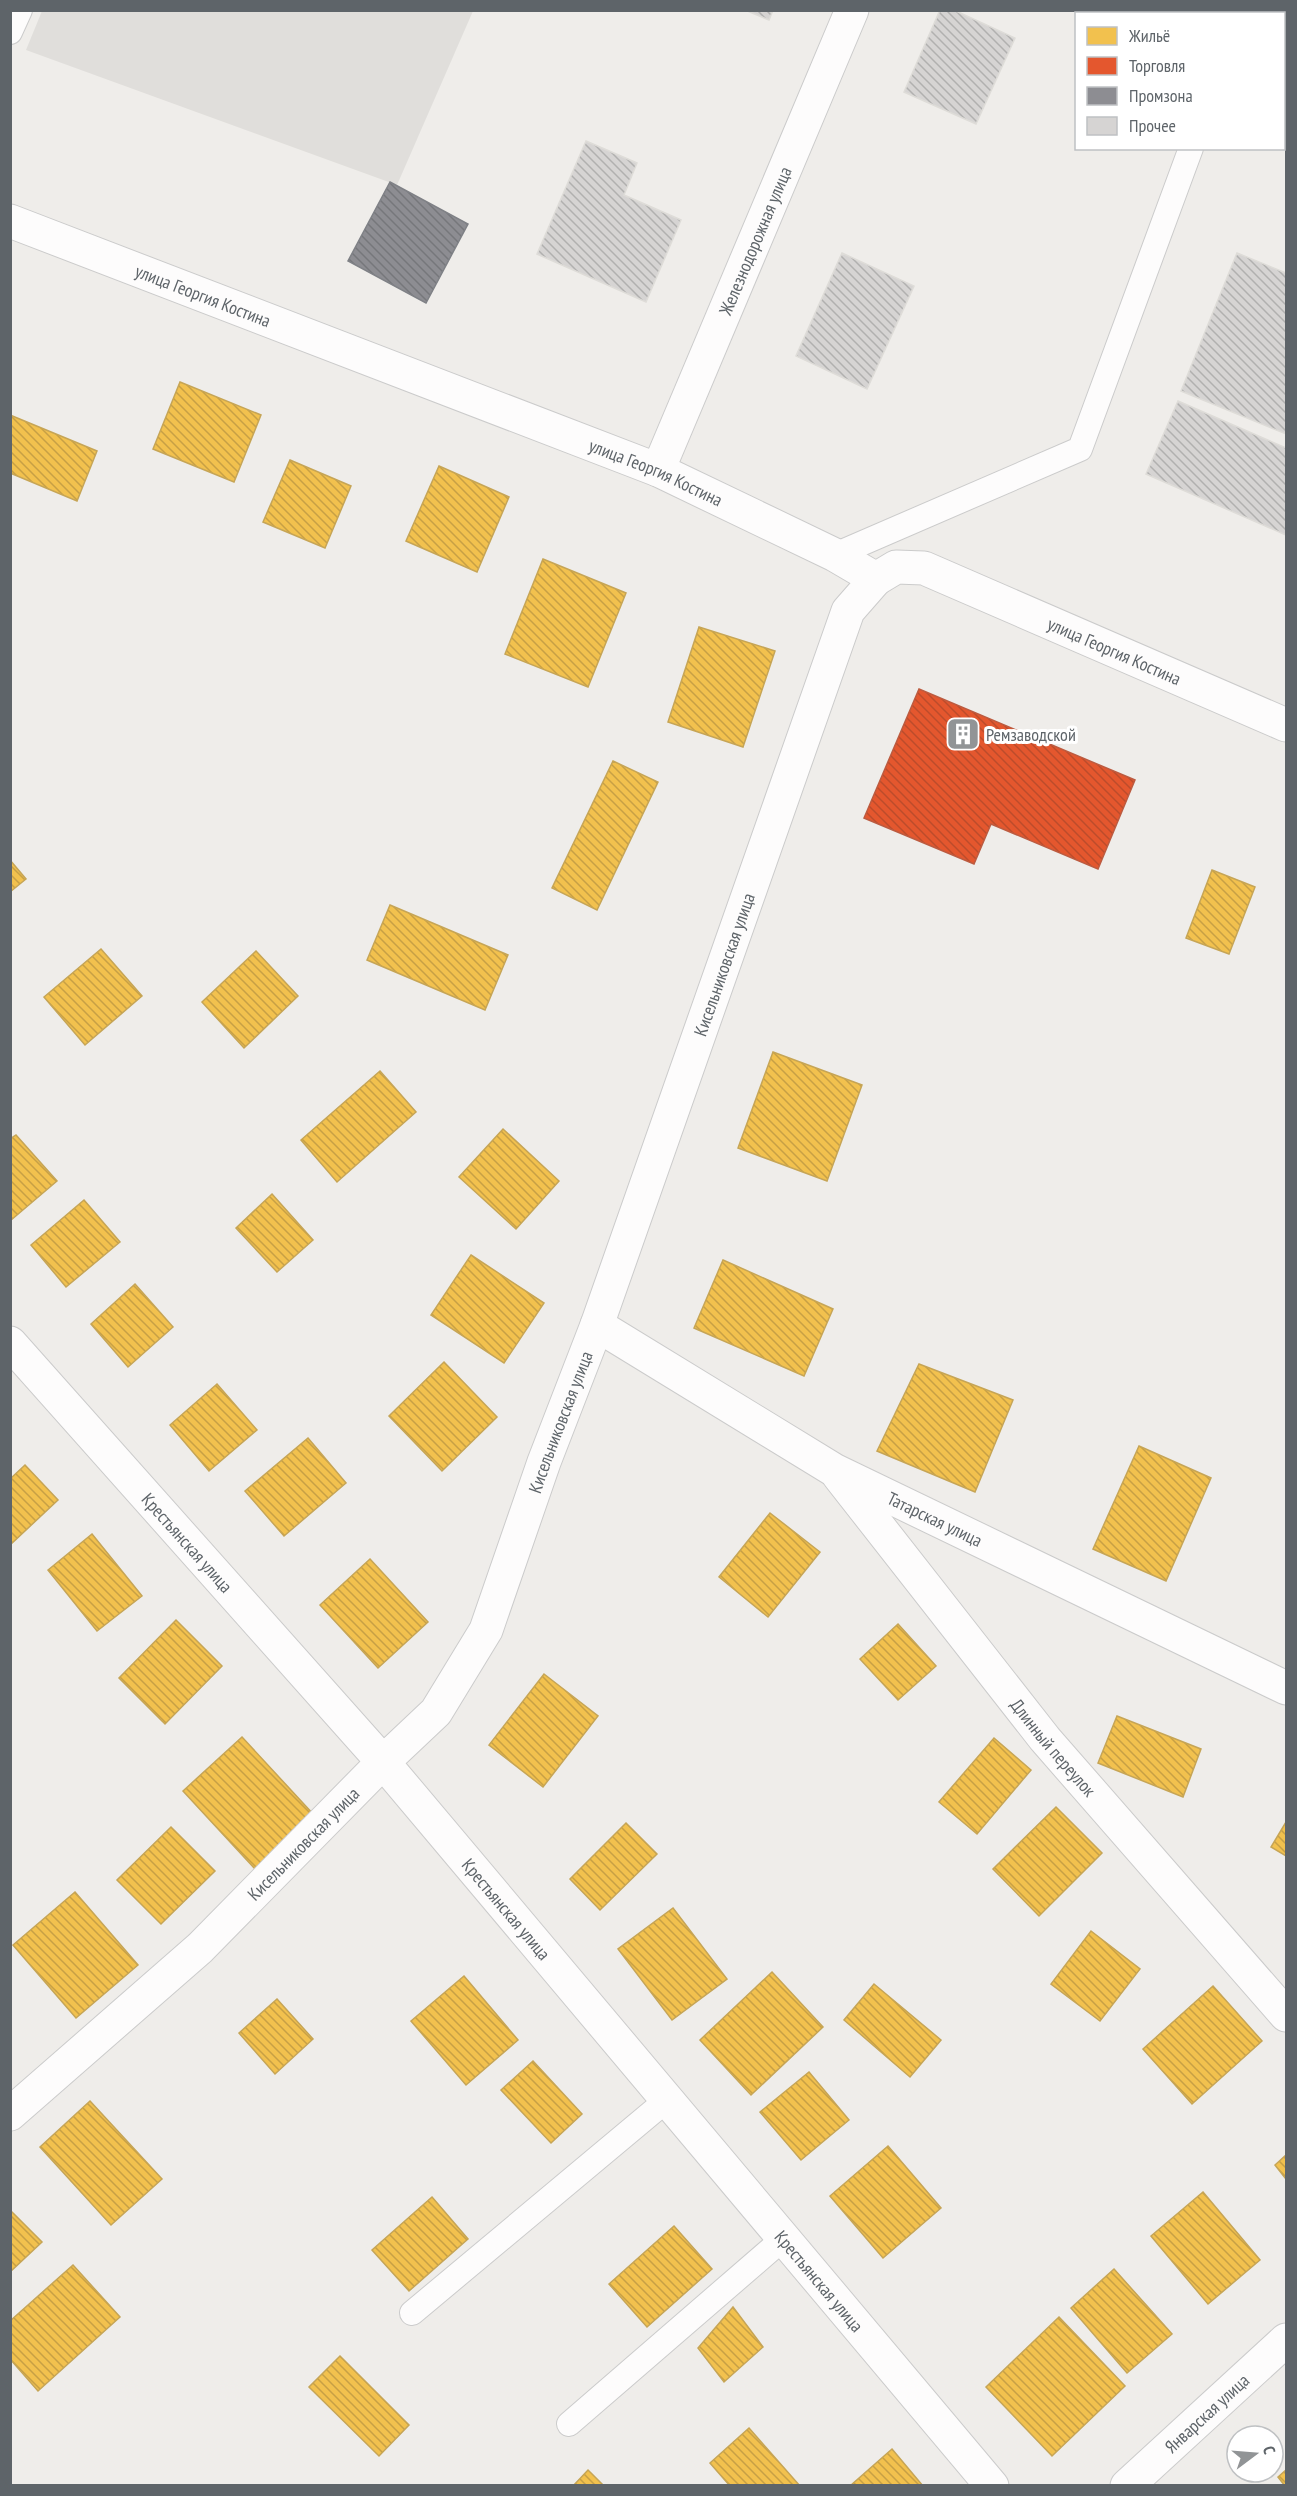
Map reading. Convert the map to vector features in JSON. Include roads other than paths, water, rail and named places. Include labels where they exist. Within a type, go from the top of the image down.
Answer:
[{"type":"street","name":"Железнодорожная улица","points":[[658,470],[852,10]]},
{"type":"street","name":"улица Георгия Костина","points":[[10,221],[658,470],[835,555],[876,579],[896,567],[924,568],[1287,725]]},
{"type":"street","name":"Кисельниковская улица","points":[[10,2114],[200,1948],[383,1762],[436,1712],[486,1630],[544,1462],[597,1325],[848,611],[876,579]]},
{"type":"street","name":"Татарская улица","points":[[597,1325],[834,1470],[1287,1688]]},
{"type":"street","name":"Крестьянская улица","points":[[10,1343],[383,1762],[992,2486]]},
{"type":"street","name":"Длинный переулок","points":[[834,1470],[1045,1739],[1287,2015]]},
{"type":"street","name":"Январская улица","points":[[1127,2486],[1287,2340]]},
{"type":"lane","points":[[10,32],[20,10]]},
{"type":"lane","points":[[835,555],[1080,449],[1190,150]]},
{"type":"lane","points":[[412,2313],[668,2099]]},
{"type":"lane","points":[[569,2424],[784,2238]]},
{"type":"place","name":"Ремзаводской","points":[[963,734]]}]
